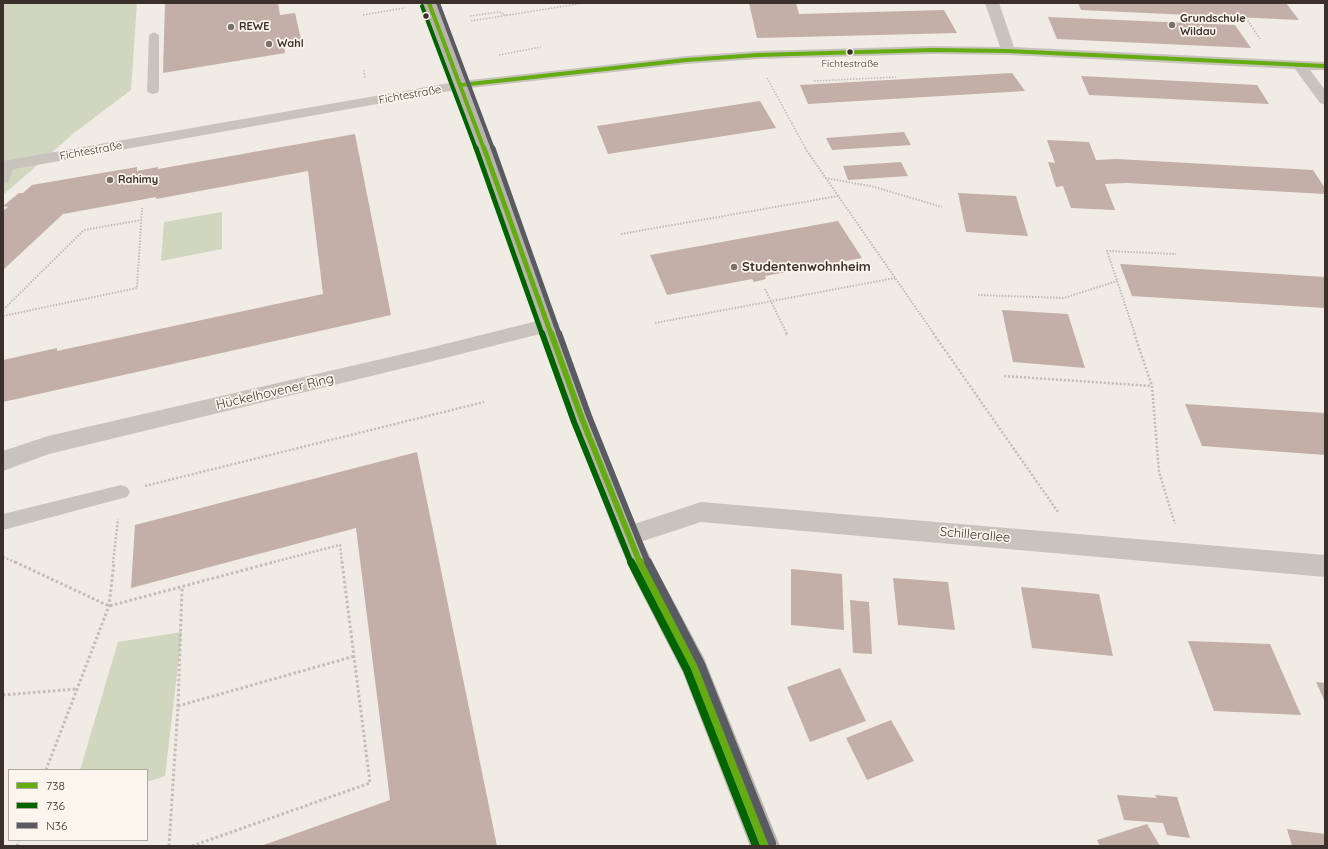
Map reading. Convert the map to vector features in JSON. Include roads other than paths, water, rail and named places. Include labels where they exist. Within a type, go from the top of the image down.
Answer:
[{"type":"street","points":[[429,3],[461,85],[582,419],[628,536],[643,570],[694,667],[765,846]]},
{"type":"street","points":[[992,3],[1008,51]]},
{"type":"street","name":"Fichtestraße","points":[[5,170],[461,85],[640,64],[758,55],[932,50],[1008,51],[1325,66]]},
{"type":"street","points":[[1299,65],[1325,100]]},
{"type":"street","name":"Hückelhovener Ring","points":[[3,462],[7,459],[48,445],[549,326]]},
{"type":"street","name":"Schillerallee","points":[[628,536],[701,512],[1325,566]]},
{"type":"lane","points":[[153,91],[154,35]]},
{"type":"lane","points":[[3,522],[121,492]]},
{"type":"place","name":"Grundschule Wildau","points":[[1172,25]]},
{"type":"place","name":"REWE","points":[[231,27]]},
{"type":"place","name":"Wahl","points":[[269,44]]},
{"type":"place","name":"Fichtestraße","points":[[850,52]]},
{"type":"place","name":"Rahimy","points":[[110,180]]},
{"type":"place","name":"Studentenwohnheim","points":[[734,267]]}]
